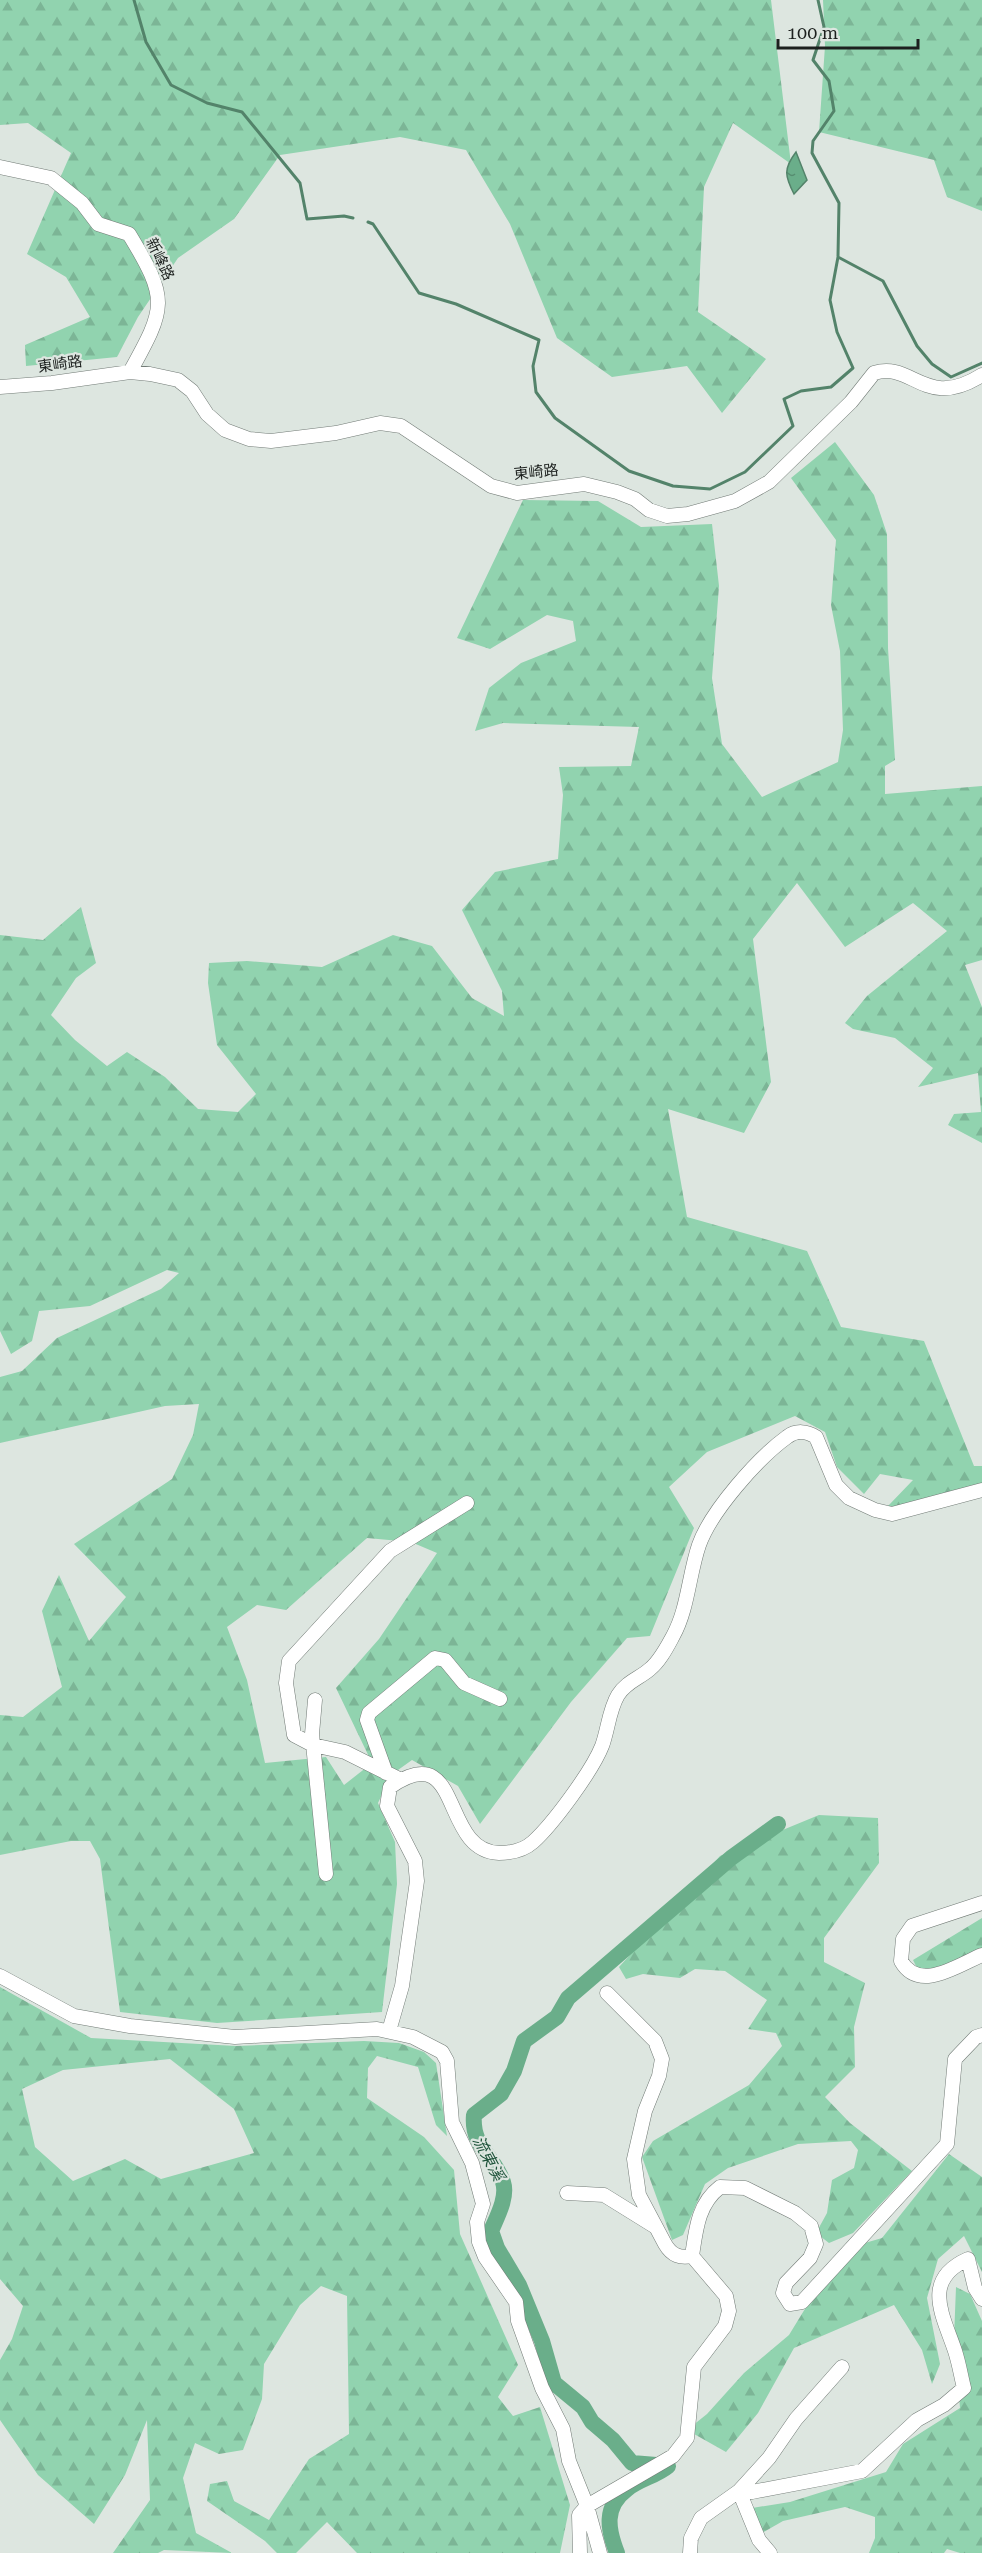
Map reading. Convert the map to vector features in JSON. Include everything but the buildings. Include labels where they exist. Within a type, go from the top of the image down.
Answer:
[{"type":"street","name":"新峰路","points":[[0,167],[51,178],[82,203],[98,224],[129,234],[147,264],[158,293],[159,314],[130,372]]},
{"type":"street","name":"東崎路","points":[[0,387],[52,383],[130,372],[178,380],[192,391],[207,414],[225,430],[249,439],[271,441],[292,439],[380,423],[401,426],[490,486],[517,493],[584,484],[617,492],[635,499],[649,510],[667,516],[688,514],[735,501],[769,482],[851,402],[874,374],[893,370],[922,386],[940,389],[957,387],[982,375]]},
{"type":"street","points":[[389,2031],[402,1986],[417,1881],[415,1861],[387,1806],[390,1787],[401,1780],[419,1774],[436,1780],[450,1797],[464,1832],[479,1848],[490,1852],[513,1852],[533,1842],[595,1760],[620,1693],[651,1669],[672,1639],[704,1534],[742,1479],[786,1437],[801,1431],[816,1437],[821,1443],[836,1485],[842,1492],[849,1498],[883,1513],[921,1508],[982,1490]]},
{"type":"street","points":[[401,1780],[345,1752],[313,1745],[294,1735],[286,1683],[289,1661],[390,1551],[467,1503]]},
{"type":"street","points":[[387,1773],[367,1720],[369,1713],[435,1658],[445,1660],[464,1683],[500,1699]]},
{"type":"street","points":[[315,1700],[313,1745],[326,1874]]},
{"type":"street","points":[[982,1903],[912,1926],[903,1939],[901,1961],[912,1973],[930,1977],[982,1955]]},
{"type":"street","points":[[0,1976],[74,2016],[130,2026],[234,2037],[357,2029],[389,2031],[412,2037],[440,2050],[447,2061],[452,2122],[472,2163],[483,2204],[477,2228],[479,2242],[485,2257],[516,2302],[518,2321],[542,2388],[560,2421],[569,2461],[587,2506],[600,2553]]},
{"type":"street","points":[[607,1993],[655,2041],[662,2059],[659,2076],[645,2111],[634,2159],[639,2195],[670,2252],[680,2258],[692,2256]]},
{"type":"street","points":[[692,2256],[699,2215],[707,2197],[720,2187],[745,2188],[795,2213],[811,2226],[816,2244],[810,2258],[786,2283],[783,2293],[790,2304],[802,2302],[947,2144],[955,2059],[976,2037],[982,2035]]},
{"type":"street","points":[[567,2193],[604,2195],[656,2227]]},
{"type":"street","points":[[580,2553],[579,2515],[587,2506],[673,2456],[687,2438],[694,2367],[724,2326],[729,2311],[726,2296],[692,2256]]},
{"type":"street","points":[[739,2491],[752,2492],[862,2470],[917,2420],[944,2405],[964,2388],[956,2353],[941,2314],[939,2298],[942,2278],[953,2266],[968,2259],[975,2288],[982,2299]]},
{"type":"street","points":[[690,2553],[691,2538],[701,2518],[739,2491],[769,2458],[796,2419],[842,2367]]},
{"type":"street","points":[[739,2491],[759,2540],[770,2553]]},
{"type":"green space","points":[[0,0],[771,0],[791,164],[733,123],[704,187],[698,312],[766,359],[722,413],[687,366],[612,377],[557,338],[510,224],[466,150],[400,137],[280,155],[234,219],[178,258],[138,317],[117,357],[26,366],[25,345],[90,317],[66,277],[27,254],[71,153],[28,123],[0,125]]},
{"type":"green space","points":[[823,0],[982,0],[982,211],[947,197],[934,160],[819,132],[825,46]]},
{"type":"green space","points":[[835,442],[874,495],[887,534],[888,648],[895,760],[885,766],[885,794],[982,786],[982,960],[965,965],[982,1007],[982,1143],[948,1125],[954,1114],[981,1112],[978,1073],[918,1087],[933,1068],[895,1038],[853,1029],[845,1023],[867,996],[947,931],[913,903],[845,947],[797,883],[753,939],[771,1082],[744,1133],[668,1109],[687,1217],[807,1251],[841,1327],[924,1341],[974,1466],[982,1466],[982,1483],[899,1508],[888,1506],[913,1480],[880,1474],[864,1494],[837,1467],[825,1432],[795,1416],[707,1452],[669,1487],[694,1528],[650,1636],[627,1638],[571,1702],[480,1824],[458,1786],[412,1760],[391,1775],[378,1803],[395,1842],[397,1884],[382,2012],[217,2023],[120,2012],[100,1859],[90,1841],[71,1841],[0,1855],[0,1715],[23,1717],[62,1687],[42,1611],[59,1575],[89,1641],[126,1597],[74,1544],[172,1479],[193,1435],[199,1404],[165,1406],[0,1443],[0,1377],[22,1371],[57,1338],[161,1289],[179,1273],[167,1270],[90,1306],[39,1311],[32,1341],[11,1354],[0,1331],[0,935],[43,940],[81,907],[96,963],[76,978],[51,1015],[75,1040],[107,1066],[127,1052],[165,1077],[198,1109],[238,1112],[256,1094],[217,1045],[208,983],[209,963],[247,961],[322,967],[393,935],[432,946],[472,998],[504,1016],[502,991],[462,910],[495,872],[558,859],[563,795],[559,767],[631,766],[639,727],[503,723],[475,731],[489,688],[521,663],[576,641],[573,621],[547,615],[490,649],[457,638],[523,500],[598,501],[641,527],[712,524],[719,586],[712,678],[722,744],[762,797],[838,762],[843,730],[840,651],[831,605],[836,540],[791,478]],"holes":[[[367,1538],[411,1542],[437,1553],[379,1639],[336,1688],[372,1763],[344,1785],[326,1757],[265,1763],[247,1680],[227,1627],[257,1605],[286,1610]]]},
{"type":"green space","points":[[819,1815],[878,1818],[879,1863],[824,1938],[824,1962],[865,1983],[854,2027],[855,2067],[825,2097],[850,2123],[912,2171],[853,2233],[829,2243],[816,2233],[827,2213],[832,2180],[854,2168],[858,2150],[851,2141],[798,2144],[728,2168],[705,2184],[683,2235],[672,2240],[642,2157],[653,2141],[749,2085],[782,2046],[776,2033],[748,2029],[767,2000],[725,1971],[695,1969],[680,1978],[643,1974],[626,1979],[619,1967],[720,1856]]},
{"type":"green space","points":[[982,1918],[982,1960],[923,1980],[913,1960]]},
{"type":"green space","points":[[0,1987],[91,2038],[236,2046],[364,2041],[399,2043],[424,2052],[436,2063],[447,2136],[436,2125],[418,2067],[377,2056],[368,2068],[367,2098],[424,2137],[454,2170],[460,2234],[518,2365],[498,2397],[513,2416],[540,2407],[570,2505],[560,2553],[357,2553],[327,2522],[296,2553],[277,2553],[265,2541],[207,2501],[210,2484],[227,2481],[234,2501],[269,2520],[309,2459],[349,2434],[347,2296],[321,2286],[300,2305],[264,2364],[262,2399],[243,2450],[219,2454],[195,2443],[183,2478],[196,2533],[232,2553],[164,2550],[158,2553],[113,2553],[150,2500],[147,2420],[125,2475],[94,2524],[38,2475],[0,2420],[0,2360],[12,2339],[23,2306],[0,2279]],"holes":[[[170,2059],[234,2109],[254,2153],[161,2179],[125,2159],[73,2181],[35,2147],[22,2089],[63,2070]]]},
{"type":"green space","points":[[949,2154],[982,2177],[982,2272],[964,2236],[938,2259],[927,2298],[940,2364],[932,2384],[922,2350],[894,2305],[794,2348],[758,2413],[726,2452],[687,2430],[707,2414],[744,2373],[789,2335],[841,2250],[882,2238]]},
{"type":"green space","points":[[956,2287],[970,2294],[982,2321],[982,2553],[960,2553],[947,2549],[944,2553],[869,2553],[875,2538],[875,2517],[845,2507],[783,2521],[753,2538],[752,2508],[790,2502],[886,2472],[903,2444],[960,2408],[954,2338]]},
{"type":"water","points":[[796,152],[807,180],[794,194],[787,168]]},
{"type":"waterway","points":[[134,0],[146,42],[171,85],[207,103],[242,112],[300,183],[307,219],[344,216],[353,218]]},
{"type":"waterway","points":[[818,0],[824,27],[813,60],[829,81],[834,111],[813,141],[812,153],[839,203],[838,256]]},
{"type":"waterway","points":[[368,222],[373,224],[419,293],[456,304],[539,340],[533,366],[536,392],[555,418],[629,471],[673,486],[710,489],[745,472],[793,426],[784,399],[801,391],[831,387],[853,368],[837,332],[830,300],[838,257],[883,281],[917,346],[932,364],[951,377],[982,363]]},
{"type":"waterway","name":"流東溪","points":[[617,2553],[610,2527],[614,2503],[632,2486],[668,2466],[632,2463],[613,2440],[592,2422],[583,2407],[554,2383],[542,2341],[519,2285],[497,2248],[491,2231],[501,2207],[504,2188],[499,2173],[476,2135],[474,2115],[501,2094],[514,2071],[524,2041],[557,2017],[568,1998],[731,1858],[778,1824]]}]
